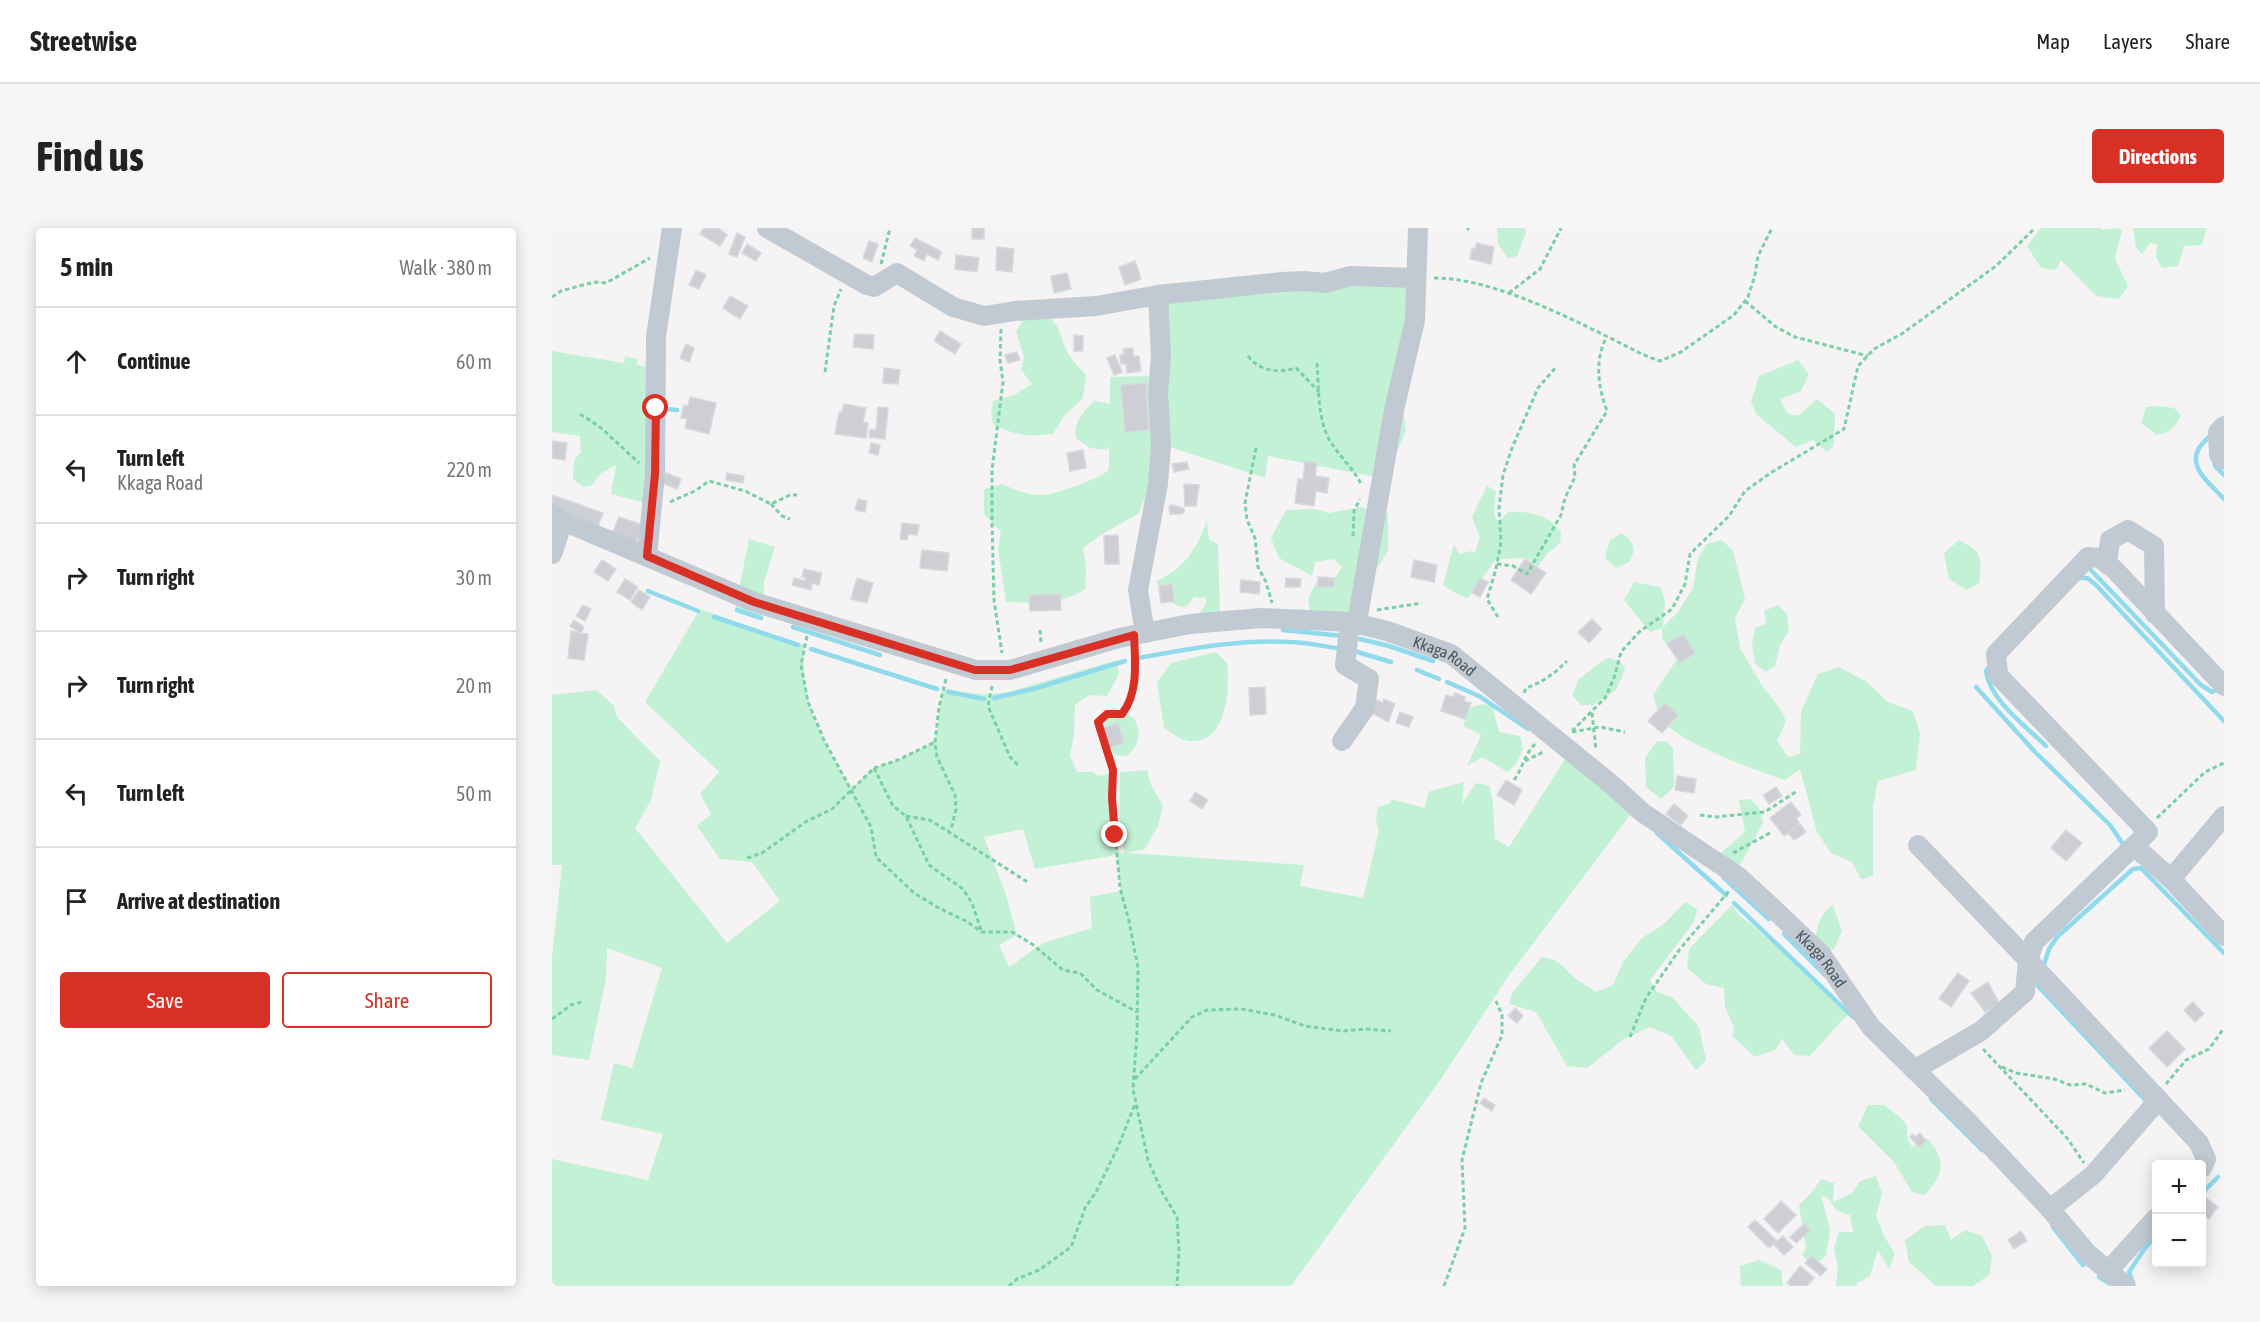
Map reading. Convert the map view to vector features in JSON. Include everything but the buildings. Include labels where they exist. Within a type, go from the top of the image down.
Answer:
[{"type":"street","points":[[766,228],[874,287],[897,273],[953,307],[984,316],[1096,306],[1158,295],[1282,282],[1325,283],[1351,276],[1416,278]]},
{"type":"street","points":[[1342,741],[1365,708],[1369,679],[1345,665],[1356,621],[1394,410],[1415,320],[1418,228]]},
{"type":"street","points":[[647,556],[654,483],[656,337],[671,237]]},
{"type":"street","points":[[1139,634],[1138,590],[1158,484],[1161,445],[1158,393],[1161,356],[1158,295]]},
{"type":"street","points":[[2224,426],[2218,432],[2219,455],[2224,460]]},
{"type":"street","points":[[552,554],[557,518]]},
{"type":"street","name":"Kkaga Road","points":[[557,518],[754,602],[975,670],[1000,670],[1042,662],[1139,634],[1190,624],[1278,618],[1356,621],[1451,654],[1611,784],[1643,813],[1740,878],[1821,954],[1871,1027],[1969,1123],[2050,1209],[2088,1254],[2126,1286]]},
{"type":"street","points":[[2107,564],[2110,540],[2128,530],[2154,546],[2155,614]]},
{"type":"street","points":[[2223,683],[2100,558],[2088,557],[1996,654],[1998,675],[2141,839],[2171,879],[2224,936]]},
{"type":"street","points":[[2171,879],[2224,816]]},
{"type":"street","points":[[1914,1070],[1981,1031],[2025,992],[2028,960],[2034,942],[2141,839]]},
{"type":"street","points":[[1918,845],[2028,960],[2143,1089],[2199,1143],[2206,1160]]},
{"type":"street","points":[[2050,1209],[2092,1175],[2154,1105],[2143,1089]]},
{"type":"street","points":[[2108,1271],[2152,1223]]},
{"type":"path","points":[[874,287],[890,228]]},
{"type":"path","points":[[1509,293],[1540,269],[1557,228]]},
{"type":"path","points":[[1556,234],[1561,228]]},
{"type":"path","points":[[1416,278],[1445,278],[1509,293],[1607,336],[1641,355],[1660,361],[1681,352],[1734,315],[1745,301],[1755,275],[1758,256],[1772,228]]},
{"type":"path","points":[[1624,732],[1600,727],[1570,732],[1605,698],[1614,678],[1621,652],[1639,632],[1672,609],[1685,584],[1690,554],[1729,516],[1745,491],[1844,429],[1858,366],[1874,349],[1903,333],[1996,266],[2035,228]]},
{"type":"path","points":[[552,297],[561,291],[579,286],[595,282],[606,283],[671,237]]},
{"type":"path","points":[[825,372],[834,306],[849,274]]},
{"type":"path","points":[[1745,301],[1776,327],[1795,338],[1868,356]]},
{"type":"path","points":[[998,313],[1002,331],[1000,360],[1003,382],[992,470],[992,521],[994,600],[1000,670],[988,706],[1010,757],[1018,765]]},
{"type":"path","points":[[1497,564],[1513,566],[1527,574],[1561,515],[1565,498],[1575,477],[1574,465],[1607,411],[1601,394],[1598,366],[1602,346],[1607,336]]},
{"type":"path","points":[[1248,356],[1262,368],[1281,372],[1296,368],[1320,393]]},
{"type":"path","points":[[1317,363],[1325,429],[1330,441],[1349,464],[1362,485],[1360,500],[1354,511],[1352,541]]},
{"type":"path","points":[[1498,617],[1487,599],[1501,542],[1499,508],[1503,475],[1538,388],[1556,367]]},
{"type":"path","points":[[580,414],[600,427],[638,461],[654,483]]},
{"type":"path","points":[[1256,448],[1245,503],[1247,520],[1255,538],[1258,567],[1266,582],[1278,618]]},
{"type":"path","points":[[652,510],[695,491],[709,481],[745,491],[771,504],[782,516],[790,519]]},
{"type":"path","points":[[771,504],[790,495],[797,495]]},
{"type":"path","points":[[1356,621],[1383,609],[1422,603]]},
{"type":"path","points":[[812,620],[801,665],[808,702],[824,740],[870,827],[876,857],[914,893],[982,932],[1012,932],[1032,944],[1063,970],[1080,974],[1097,990],[1137,1012]]},
{"type":"path","points":[[1139,634],[1129,706],[1122,714],[1107,714],[1098,722],[1113,770],[1112,798],[1120,888],[1138,968],[1134,1080],[1136,1102],[1148,1160],[1162,1192],[1178,1216],[1177,1286]]},
{"type":"path","points":[[1517,708],[1526,688],[1544,681],[1567,661]]},
{"type":"path","points":[[948,831],[952,826],[956,808],[955,795],[938,757],[935,742],[939,706],[951,663]]},
{"type":"path","points":[[1514,780],[1523,768],[1529,749],[1548,734]]},
{"type":"path","points":[[747,858],[762,853],[807,821],[832,809],[874,768],[898,760],[935,742]]},
{"type":"path","points":[[2141,839],[2162,812],[2205,772],[2224,763]]},
{"type":"path","points":[[874,768],[894,806],[906,816],[929,865],[963,889],[972,903],[982,932]]},
{"type":"path","points":[[1700,815],[1716,817],[1765,812],[1797,791]]},
{"type":"path","points":[[906,816],[930,820],[1029,883]]},
{"type":"path","points":[[1702,853],[1713,858],[1735,853],[1770,833]]},
{"type":"path","points":[[1630,1037],[1651,990],[1680,949],[1740,878]]},
{"type":"path","points":[[1444,1286],[1465,1228],[1462,1160],[1481,1083],[1502,1035],[1502,1015],[1496,1001]]},
{"type":"path","points":[[552,1019],[571,1005],[582,1002]]},
{"type":"path","points":[[1134,1080],[1192,1017],[1207,1010],[1241,1009],[1275,1015],[1305,1026],[1343,1031],[1366,1029],[1391,1031]]},
{"type":"path","points":[[2000,1067],[2016,1073],[2054,1079],[2070,1085],[2086,1084],[2105,1093],[2163,1088],[2186,1060],[2209,1048],[2224,1028]]},
{"type":"path","points":[[1972,1036],[2067,1138],[2092,1175]]},
{"type":"path","points":[[1009,1286],[1017,1279],[1039,1270],[1071,1248],[1085,1208],[1096,1192],[1118,1148],[1136,1102]]},
{"type":"green space","points":[[1497,228],[1524,228],[1526,233],[1517,256],[1508,258],[1498,244]]},
{"type":"green space","points":[[2041,228],[2101,228],[2102,230],[2116,228],[2122,230],[2115,259],[2128,286],[2119,299],[2096,296],[2061,260],[2056,270],[2041,268],[2027,246]]},
{"type":"green space","points":[[2133,228],[2207,228],[2202,245],[2184,246],[2178,266],[2162,268],[2156,257],[2157,244],[2150,243],[2142,254],[2136,247]]},
{"type":"green space","points":[[1354,282],[1409,286],[1403,409],[1406,430],[1396,454],[1377,477],[1268,456],[1265,478],[1164,445],[1161,297]]},
{"type":"green space","points":[[1024,319],[1051,319],[1057,326],[1070,356],[1086,375],[1083,398],[1064,416],[1053,434],[1022,435],[993,424],[991,413],[993,401],[1014,395],[1032,384],[1021,370],[1024,357],[1016,331]]},
{"type":"green space","points":[[552,351],[624,363],[625,356],[637,359],[637,365],[649,367],[645,503],[611,494],[616,465],[601,473],[592,485],[583,487],[573,479],[574,460],[581,452],[580,436],[552,432]]},
{"type":"green space","points":[[1798,360],[1809,374],[1801,391],[1780,399],[1787,413],[1798,416],[1817,399],[1835,414],[1834,446],[1827,452],[1813,440],[1796,447],[1757,415],[1751,402],[1759,376]]},
{"type":"green space","points":[[1156,376],[1148,491],[1138,514],[1102,534],[1083,548],[1086,567],[1085,589],[1057,601],[1006,602],[998,549],[1001,532],[984,514],[984,489],[1002,484],[1027,494],[1043,495],[1068,489],[1104,474],[1109,470],[1109,446],[1106,450],[1090,448],[1076,438],[1076,427],[1080,418],[1094,401],[1110,404],[1110,377]]},
{"type":"green space","points":[[2146,407],[2174,408],[2181,415],[2172,429],[2157,435],[2141,423]]},
{"type":"green space","points":[[1487,486],[1496,491],[1494,514],[1498,523],[1508,512],[1538,515],[1550,521],[1561,532],[1560,543],[1538,566],[1526,558],[1496,559],[1468,598],[1443,585],[1454,544],[1459,554],[1472,551],[1475,553],[1480,537],[1472,517]]},
{"type":"green space","points":[[1361,507],[1368,509],[1378,522],[1388,512],[1388,551],[1377,568],[1360,577],[1353,607],[1345,620],[1311,616],[1308,599],[1317,581],[1334,579],[1342,567],[1334,559],[1315,562],[1312,576],[1279,558],[1271,538],[1286,510],[1314,509],[1329,513]]},
{"type":"green space","points":[[1207,520],[1209,540],[1218,544],[1220,618],[1206,618],[1200,613],[1206,603],[1206,598],[1194,597],[1186,607],[1176,605],[1168,599],[1156,581],[1175,570],[1189,557]]},
{"type":"green space","points":[[1622,533],[1632,543],[1633,553],[1629,562],[1616,568],[1605,558],[1610,540]]},
{"type":"green space","points":[[749,539],[775,547],[764,582],[763,617],[735,610]]},
{"type":"green space","points":[[1722,540],[1733,551],[1745,599],[1735,618],[1740,648],[1786,721],[1777,741],[1788,757],[1800,754],[1801,712],[1818,674],[1839,667],[1867,682],[1888,702],[1913,711],[1920,734],[1916,770],[1878,781],[1873,807],[1873,876],[1861,879],[1852,862],[1831,853],[1817,832],[1800,769],[1785,780],[1757,770],[1701,747],[1671,729],[1660,716],[1653,695],[1677,659],[1662,638],[1662,628],[1650,632],[1624,600],[1634,582],[1660,587],[1665,600],[1663,627],[1678,612],[1693,588],[1698,558],[1707,544]]},
{"type":"green space","points":[[1959,540],[1977,552],[1981,567],[1979,583],[1967,590],[1949,579],[1944,553]]},
{"type":"green space","points":[[1778,605],[1787,614],[1789,631],[1780,645],[1775,666],[1766,672],[1755,664],[1752,645],[1755,628],[1766,624],[1764,611]]},
{"type":"green space","points":[[700,609],[805,645],[803,664],[809,702],[823,738],[851,789],[874,768],[898,760],[935,742],[943,688],[991,694],[1008,692],[1117,660],[1119,674],[1107,696],[1089,695],[1075,705],[1074,734],[1070,756],[1077,772],[1093,772],[1098,776],[1113,773],[1112,798],[1117,853],[1124,853],[1119,823],[1120,772],[1147,770],[1151,785],[1163,806],[1158,826],[1145,849],[1128,853],[1304,865],[1300,886],[1363,898],[1379,831],[1376,821],[1378,807],[1390,803],[1391,799],[1425,808],[1428,792],[1464,782],[1462,804],[1476,783],[1490,786],[1495,839],[1509,847],[1567,756],[1634,810],[1509,975],[1441,1079],[1291,1286],[552,1286],[552,1159],[648,1180],[663,1134],[601,1120],[614,1063],[632,1068],[662,968],[607,948],[606,979],[589,1060],[552,1055],[552,958],[562,865],[552,865],[552,695],[597,690],[614,706],[617,717],[660,761],[651,800],[635,828],[727,943],[780,901],[752,862],[720,859],[697,826],[711,814],[700,794],[719,772],[645,702]],"holes":[[[1023,829],[1035,869],[1111,856],[1116,853],[1121,891],[1090,897],[1092,928],[1043,943],[1009,967],[999,945],[1017,935],[1005,892],[984,837]]]},
{"type":"green space","points":[[1216,652],[1227,663],[1228,674],[1226,700],[1219,725],[1202,740],[1183,740],[1164,728],[1157,683],[1171,663]]},
{"type":"green space","points":[[1611,658],[1622,663],[1625,670],[1616,690],[1593,705],[1581,705],[1572,695],[1579,679],[1605,659]]},
{"type":"green space","points":[[1481,704],[1492,706],[1499,732],[1520,736],[1523,749],[1517,763],[1508,772],[1482,757],[1467,766],[1481,735],[1463,726],[1468,709]]},
{"type":"green space","points":[[1115,708],[1134,718],[1138,729],[1139,734],[1135,747],[1127,756],[1114,755],[1105,730],[1104,711]]},
{"type":"green space","points":[[1657,741],[1667,742],[1673,748],[1674,787],[1661,799],[1646,787],[1645,758]]},
{"type":"green space","points":[[1750,799],[1759,808],[1763,823],[1730,880],[1720,854],[1745,832],[1739,800]]},
{"type":"green space","points":[[1685,902],[1697,909],[1694,922],[1650,980],[1657,992],[1672,997],[1699,1027],[1706,1060],[1696,1070],[1671,1036],[1650,1027],[1624,1039],[1587,1068],[1567,1066],[1536,1012],[1509,1004],[1512,993],[1542,957],[1557,962],[1577,980],[1596,992],[1613,985],[1623,962],[1642,938],[1664,924]]},
{"type":"green space","points":[[1732,905],[1740,916],[1819,985],[1848,1014],[1810,1056],[1794,1055],[1782,1039],[1775,1050],[1755,1057],[1732,1036],[1734,1028],[1725,1007],[1724,988],[1706,984],[1687,968],[1689,949]]},
{"type":"green space","points":[[1833,905],[1842,931],[1834,949],[1815,956],[1816,935],[1820,921],[1827,909]]},
{"type":"green space","points":[[1868,1105],[1884,1105],[1901,1118],[1907,1125],[1907,1137],[1912,1147],[1928,1139],[1934,1147],[1940,1161],[1939,1174],[1925,1195],[1912,1192],[1894,1162],[1858,1126]]},
{"type":"green space","points":[[1876,1176],[1882,1194],[1876,1215],[1884,1236],[1895,1254],[1889,1269],[1878,1250],[1870,1276],[1857,1283],[1857,1286],[1836,1286],[1838,1267],[1834,1248],[1839,1232],[1853,1232],[1850,1215],[1837,1211],[1827,1197],[1821,1195],[1830,1230],[1826,1256],[1814,1265],[1802,1255],[1806,1248],[1799,1205],[1821,1179],[1834,1183],[1833,1202],[1852,1193],[1860,1181]]},
{"type":"green space","points":[[1945,1225],[1951,1240],[1965,1230],[1982,1236],[1992,1256],[1989,1275],[1973,1286],[1936,1286],[1909,1262],[1905,1240],[1925,1226]]},
{"type":"green space","points":[[1759,1260],[1781,1270],[1783,1286],[1741,1286],[1740,1266]]},
{"type":"waterway","points":[[663,404],[666,409],[677,410]]},
{"type":"waterway","points":[[2212,434],[2199,448],[2196,462],[2202,476],[2224,499]]},
{"type":"waterway","points":[[2214,460],[2215,466],[2224,475]]},
{"type":"waterway","points":[[2087,566],[2201,685],[2212,692],[2220,689]]},
{"type":"waterway","points":[[2078,578],[2087,578],[2096,585],[2224,721]]},
{"type":"waterway","points":[[648,591],[698,611]]},
{"type":"waterway","points":[[737,610],[761,618]]},
{"type":"waterway","points":[[714,617],[798,645]]},
{"type":"waterway","points":[[793,627],[880,655]]},
{"type":"waterway","points":[[1283,630],[1343,636]]},
{"type":"waterway","points":[[1360,639],[1433,661]]},
{"type":"waterway","points":[[1139,658],[1214,646],[1271,641],[1307,643],[1336,648]]},
{"type":"waterway","points":[[811,649],[937,689]]},
{"type":"waterway","points":[[1354,651],[1391,662]]},
{"type":"waterway","points":[[994,698],[1033,689],[1125,661]]},
{"type":"waterway","points":[[1990,666],[1986,671],[1994,693],[2001,703],[2046,746]]},
{"type":"waterway","points":[[1417,670],[1439,679]]},
{"type":"waterway","points":[[1447,682],[1479,696],[1528,729]]},
{"type":"waterway","points":[[1976,687],[2035,752],[2110,825],[2125,847]]},
{"type":"waterway","points":[[948,692],[984,699]]},
{"type":"waterway","points":[[1657,833],[1726,895]]},
{"type":"waterway","points":[[2043,968],[2049,949],[2057,937],[2133,869],[2141,868],[2224,953]]},
{"type":"waterway","points":[[1724,878],[1769,919]]},
{"type":"waterway","points":[[1734,903],[1853,1017]]},
{"type":"waterway","points":[[1784,934],[1825,975]]},
{"type":"waterway","points":[[2038,986],[2147,1102]]},
{"type":"waterway","points":[[1931,1099],[1982,1150]]},
{"type":"waterway","points":[[2206,1189],[2218,1177]]},
{"type":"waterway","points":[[2053,1227],[2083,1265]]},
{"type":"waterway","points":[[2133,1283],[2129,1272],[2152,1240]]},
{"type":"waterway","points":[[2099,1277],[2109,1283]]},
{"type":"route","points":[[656,408],[655,474],[647,556],[754,602],[975,670],[1010,670],[1134,635],[1136,666],[1129,706],[1122,714],[1107,714],[1098,722],[1113,770],[1112,798],[1115,835]]}]
